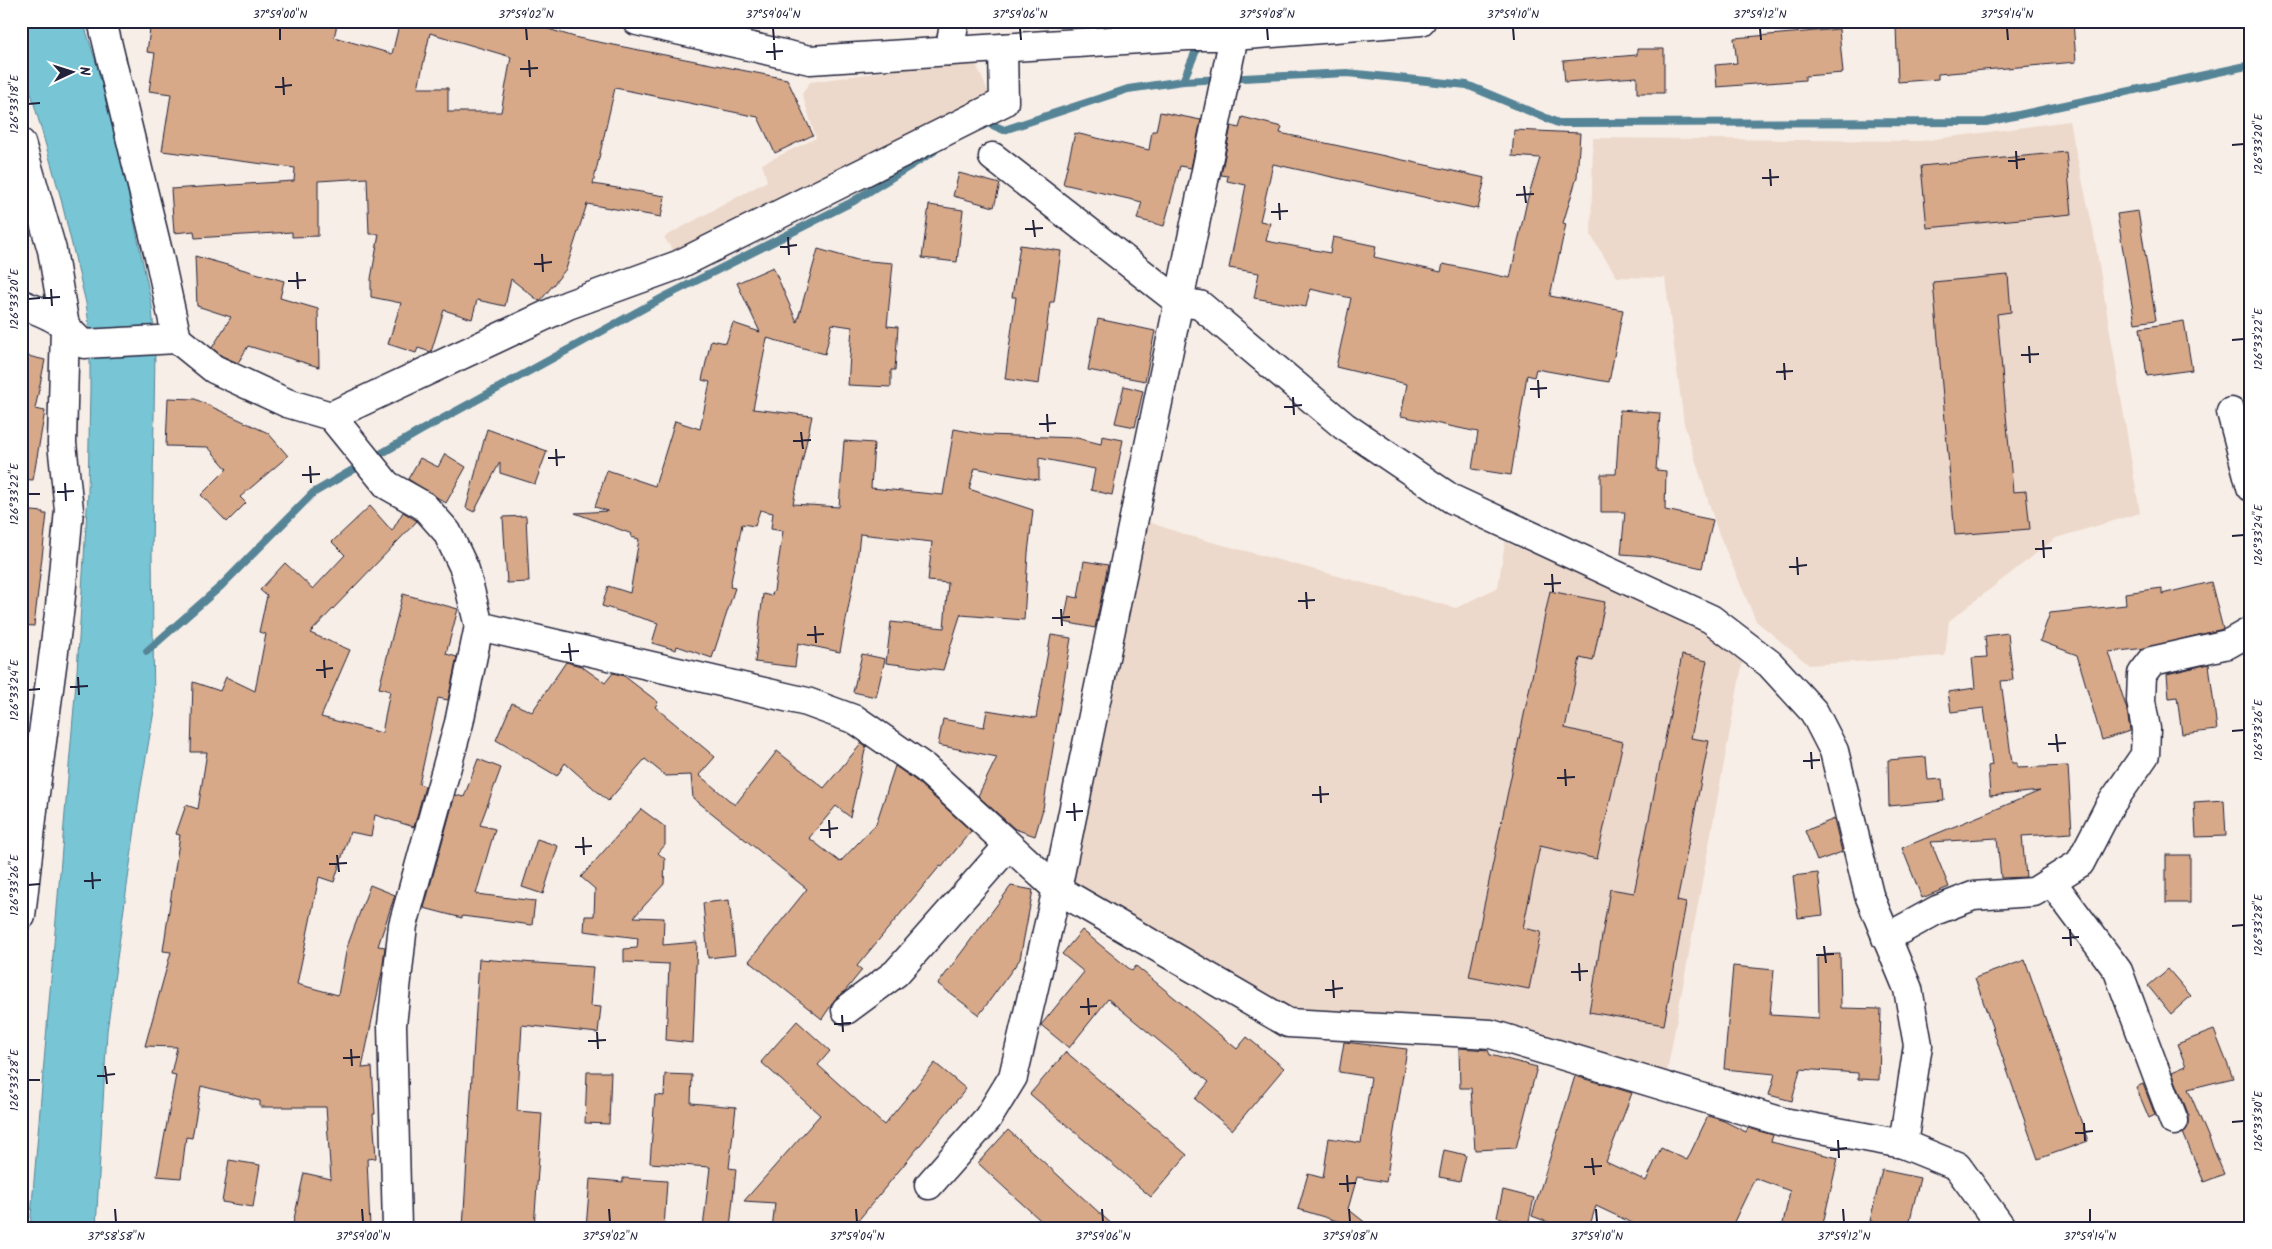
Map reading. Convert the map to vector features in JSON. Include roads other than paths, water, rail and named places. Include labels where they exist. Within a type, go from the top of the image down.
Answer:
[{"type":"street","points":[[102,21],[159,256],[169,339]]},
{"type":"street","points":[[637,21],[669,25],[810,60],[1003,48],[1195,32],[1231,49],[1421,21]]},
{"type":"street","points":[[949,51],[955,21]]},
{"type":"street","points":[[337,423],[568,305],[678,265],[1004,102],[1003,48]]},
{"type":"street","points":[[929,1185],[988,1118],[1013,1077],[1057,889],[1231,49]]},
{"type":"street","points":[[21,143],[75,335],[62,443],[69,510],[21,916]]},
{"type":"street","points":[[992,157],[1179,302],[1200,305],[1344,426],[1452,499],[1711,619],[1770,664],[1814,712],[1834,751],[1868,895],[1908,989],[1918,1045],[1903,1144]]},
{"type":"street","points":[[21,304],[45,314],[75,335],[169,339],[214,368],[288,404],[337,423],[376,474],[387,485],[424,506],[447,532],[465,570],[478,626],[459,723],[403,925],[392,1026],[397,1228]]},
{"type":"street","points":[[2231,412],[2251,488]]},
{"type":"street","points":[[478,626],[807,702],[856,720],[925,768],[1057,889],[1288,1023],[1491,1034],[1783,1122],[1903,1144],[1957,1166],[2002,1228]]},
{"type":"street","points":[[1886,938],[1937,910],[1973,896],[2034,892],[2080,863],[2109,807],[2145,754],[2146,730],[2141,701],[2142,674],[2152,660],[2228,644],[2251,630]]},
{"type":"street","points":[[846,1010],[896,973],[1008,846]]},
{"type":"street","points":[[2051,881],[2118,971],[2174,1121]]},
{"type":"water","points":[[21,21],[83,21],[110,107],[152,306],[155,349],[152,553],[154,711],[140,792],[107,1031],[96,1228],[30,1228],[77,671],[88,493],[90,332],[86,303],[60,195],[21,58]]},
{"type":"waterway","points":[[1183,81],[1195,53],[1205,21]]},
{"type":"waterway","points":[[982,126],[988,123],[1004,130],[1128,89],[1183,81],[1347,73],[1467,85],[1558,123],[1986,122],[2251,65]]},
{"type":"waterway","points":[[147,651],[221,586],[313,493],[420,431],[666,296],[852,202],[934,151]]}]
